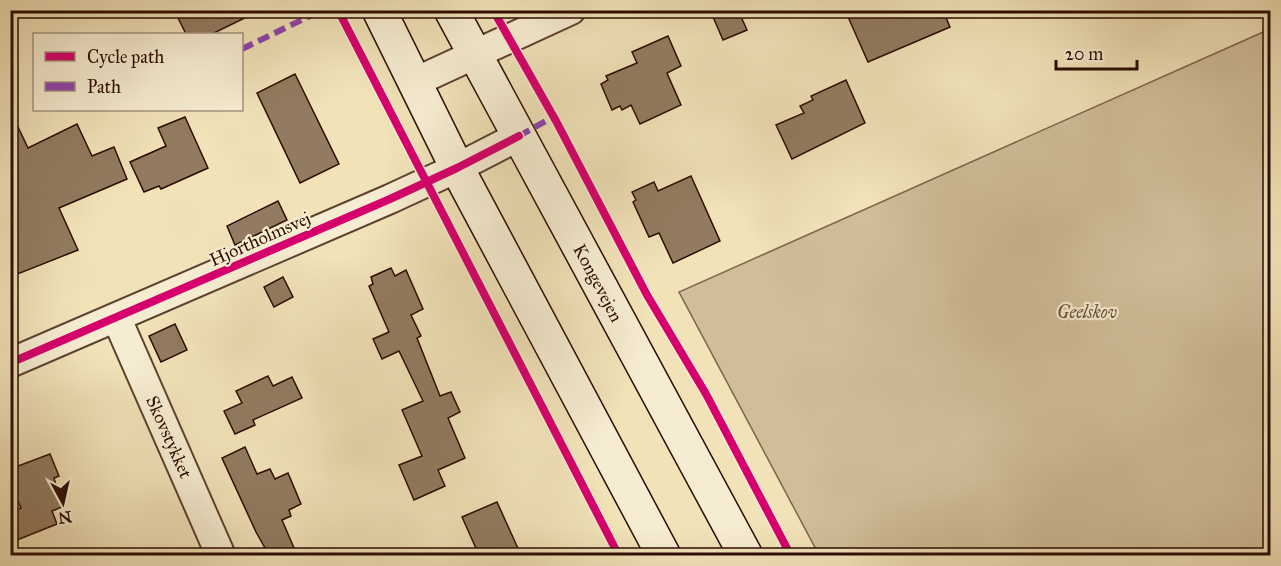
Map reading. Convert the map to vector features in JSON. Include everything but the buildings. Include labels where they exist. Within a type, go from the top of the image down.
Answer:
[{"type":"main road","points":[[380,10],[457,168],[664,555]]},
{"type":"main road","name":"Kongevejen","points":[[451,10],[746,555]]},
{"type":"street","points":[[415,82],[572,10]]},
{"type":"street","name":"Hjortholmsvej","points":[[10,363],[117,319],[457,168],[519,136]]},
{"type":"street","name":"Skovstykket","points":[[117,319],[221,555]]},
{"type":"green space","name":"Geelskov","points":[[1270,29],[1270,555],[819,555],[679,292]]},
{"type":"marked path","points":[[243,49],[322,10]]},
{"type":"marked path","points":[[519,136],[553,117]]},
{"type":"cycle path","points":[[338,10],[619,556]]},
{"type":"cycle path","points":[[493,10],[556,121],[647,295],[706,394],[791,556]]},
{"type":"cycle path","points":[[10,363],[390,199],[519,136]]}]
